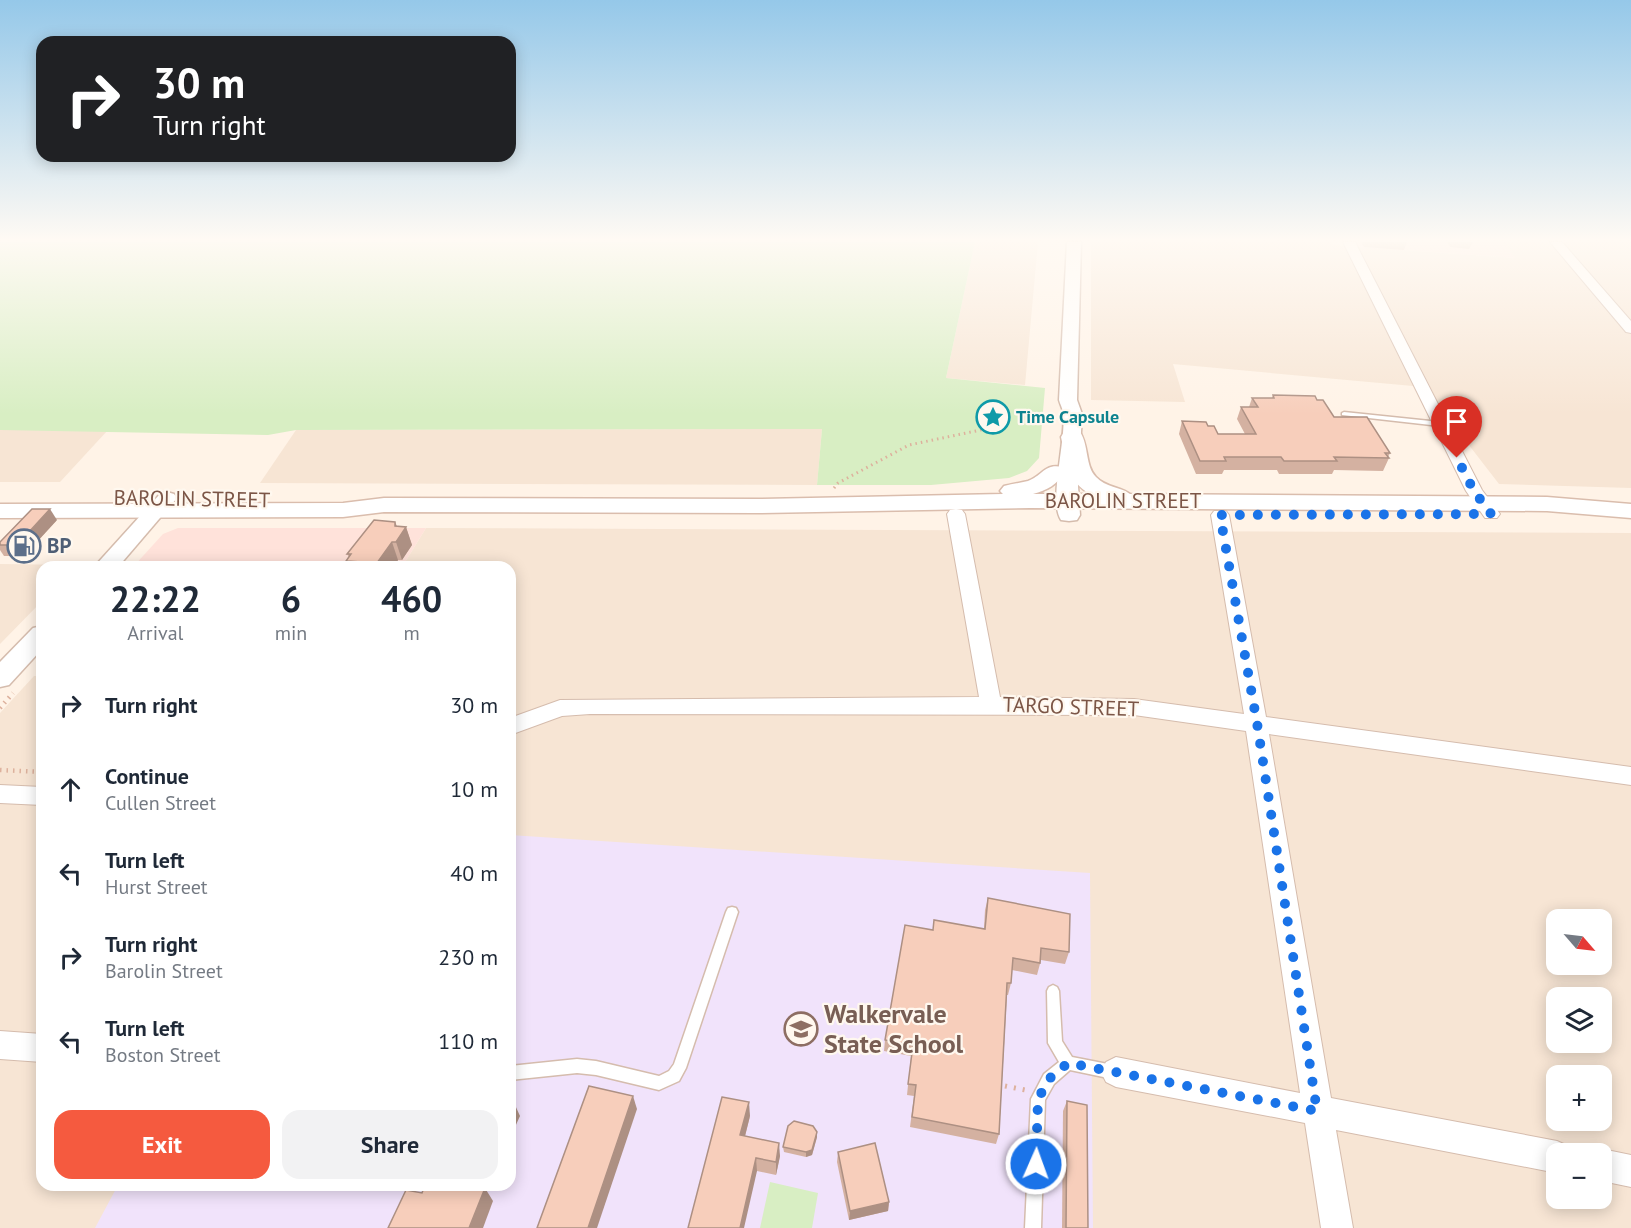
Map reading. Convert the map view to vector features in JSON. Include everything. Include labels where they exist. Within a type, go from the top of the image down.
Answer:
[{"type":"main road","points":[[1072,436],[1078,470],[1085,480],[1106,494],[1132,501]]},
{"type":"main road","points":[[874,502],[1010,492],[1038,486],[1054,472]]},
{"type":"main road","name":"BAROLIN STREET","points":[[0,498],[343,510],[384,505],[759,506],[874,502],[1220,515],[1486,509]]},
{"type":"main road","name":"BAROLIN STREET","points":[[759,506],[835,511],[956,514],[1132,501],[1631,512]]},
{"type":"main road","name":"BAROLIN STREET","points":[[0,511],[161,505]]},
{"type":"street","points":[[1061,508],[1072,436],[1073,414],[1068,400],[1072,299]]},
{"type":"street","points":[[1378,299],[1440,424],[1486,509]]},
{"type":"street","points":[[1605,299],[1631,329]]},
{"type":"street","points":[[1061,508],[1054,472],[1061,413],[1068,400]]},
{"type":"street","points":[[110,561],[161,505]]},
{"type":"street","points":[[956,514],[991,705]]},
{"type":"street","points":[[1220,515],[1257,723],[1337,1228]]},
{"type":"street","points":[[0,678],[36,640]]},
{"type":"street","name":"TARGO STREET","points":[[516,725],[560,708],[590,706],[1134,707],[1631,776]]},
{"type":"street","points":[[0,794],[36,796]]},
{"type":"street","points":[[0,1046],[36,1048]]},
{"type":"street","points":[[1116,1072],[1546,1155]]},
{"type":"street","points":[[1612,1167],[1631,1171]]},
{"type":"lane","points":[[1344,414],[1440,424]]},
{"type":"lane","points":[[516,1071],[577,1066],[596,1068],[659,1083],[674,1076],[679,1068],[732,912]]},
{"type":"lane","points":[[1053,991],[1055,1043],[1068,1063],[1116,1072]]},
{"type":"lane","points":[[1033,1228],[1038,1099],[1049,1079],[1068,1063]]},
{"type":"path","points":[[834,488],[838,483],[909,445],[994,427]]},
{"type":"path","points":[[0,770],[36,772]]},
{"type":"path","points":[[1005,1086],[1025,1090]]},
{"type":"shaded area","points":[[963,299],[1033,299],[1025,385],[946,378]]},
{"type":"shaded area","points":[[1091,299],[1631,299],[1631,488],[1499,484],[1424,387],[1173,364],[1185,402],[1091,400]]},
{"type":"shaded area","points":[[822,429],[817,485],[260,483],[296,430]]},
{"type":"shaded area","points":[[0,430],[107,431],[60,482],[0,482]]},
{"type":"shaded area","points":[[178,528],[426,528],[406,561],[138,561],[163,534]]},
{"type":"shaded area","points":[[426,528],[1631,533],[1631,1228],[0,1228],[0,713],[36,676],[36,1191],[516,1191],[516,561],[406,561]]},
{"type":"shaded area","points":[[0,564],[36,564],[36,607],[0,644]]},
{"type":"shaded area","name":"Walkervale State School","points":[[516,835],[1090,873],[1093,1228],[95,1228],[115,1191],[516,1191]]},
{"type":"green space","points":[[0,299],[963,299],[946,378],[1045,388],[1039,458],[1027,471],[1009,478],[931,485],[817,485],[822,429],[296,430],[268,435],[0,430]]},
{"type":"green space","points":[[770,1182],[818,1193],[812,1228],[760,1228]]},
{"type":"building","points":[[1273,395],[1315,396],[1317,400],[1323,400],[1334,417],[1367,417],[1390,453],[1385,453],[1389,458],[1334,457],[1337,461],[1284,461],[1281,457],[1224,457],[1226,461],[1200,461],[1182,421],[1206,422],[1208,426],[1214,426],[1218,434],[1256,434],[1241,407],[1258,407],[1252,398],[1274,398]]},
{"type":"building","points":[[32,509],[50,509],[17,545],[0,545],[0,542]]},
{"type":"building","points":[[374,520],[395,522],[395,526],[406,527],[378,561],[346,561],[351,554],[347,554]]},
{"type":"building","points":[[988,898],[1070,914],[1069,952],[1041,948],[1040,963],[1013,958],[1011,983],[1007,983],[999,1134],[912,1117],[916,1085],[908,1084],[913,1045],[885,1040],[905,925],[933,930],[934,920],[985,929]]},
{"type":"building","points":[[589,1086],[633,1096],[588,1228],[537,1228]]},
{"type":"building","points":[[722,1097],[749,1102],[740,1135],[779,1143],[776,1162],[756,1158],[740,1228],[688,1228]]},
{"type":"building","points":[[1067,1101],[1087,1105],[1088,1228],[1066,1228]]},
{"type":"building","points":[[794,1121],[813,1126],[817,1132],[812,1150],[806,1152],[783,1147],[788,1126]]},
{"type":"building","points":[[875,1143],[889,1202],[850,1211],[838,1152]]},
{"type":"building","points":[[406,1191],[422,1193],[423,1191],[484,1191],[469,1228],[388,1228]]},
{"type":"place","name":"Time Capsule","points":[[993,417]]},
{"type":"place","name":"BP","points":[[24,546]]},
{"type":"place","name":"Walkervale State School","points":[[801,1029]]},
{"type":"route","points":[[1036,1164],[1038,1099],[1049,1079],[1068,1063],[1317,1111],[1257,723],[1220,515],[1491,514],[1474,491],[1457,458]]}]
